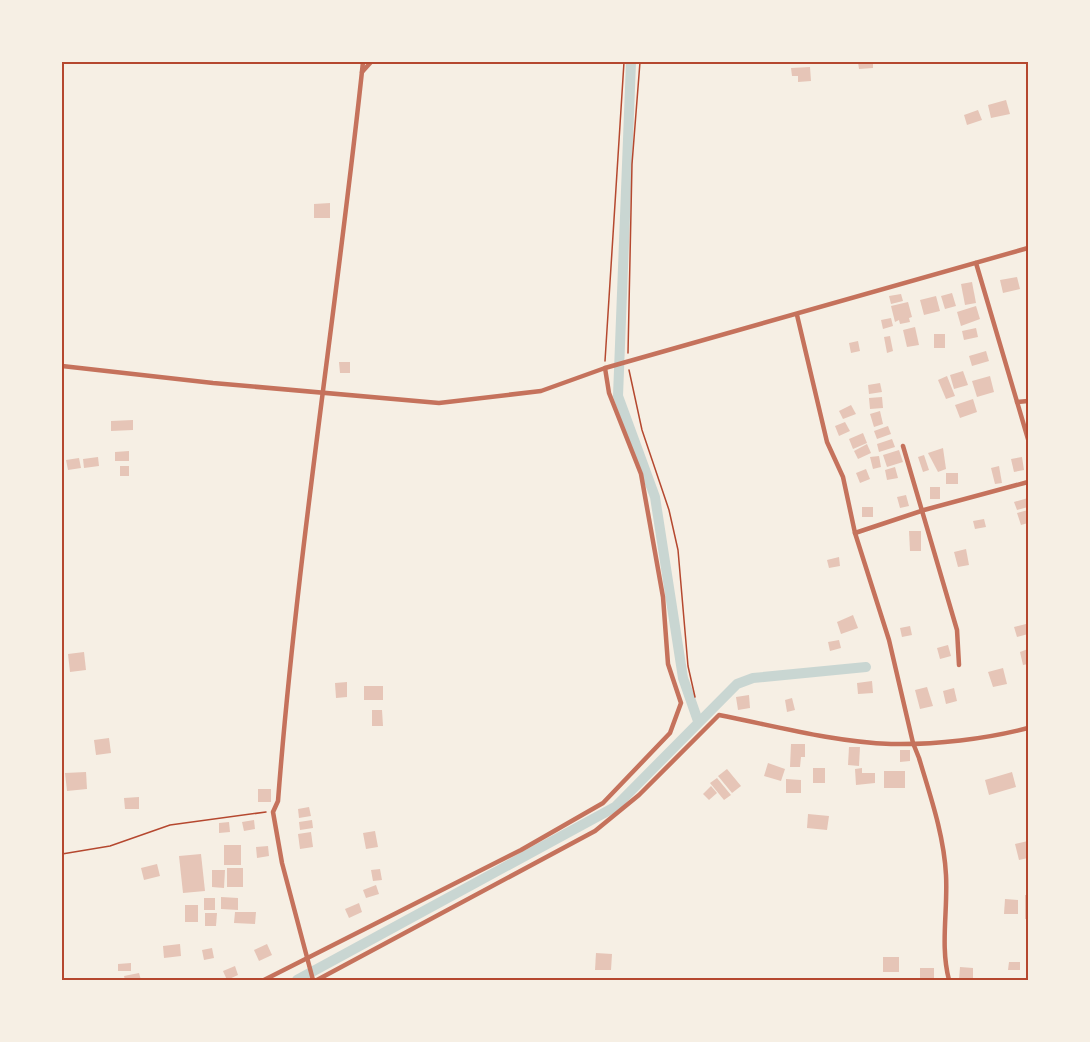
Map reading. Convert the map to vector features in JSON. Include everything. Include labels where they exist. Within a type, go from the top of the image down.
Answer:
[{"type":"street","points":[[363,62],[333,322],[321,392],[286,705],[278,801],[273,812],[286,884],[314,980],[426,924],[595,831],[639,795],[719,715],[843,738],[913,743],[968,738],[1029,728]]},
{"type":"street","points":[[362,72],[371,62]]},
{"type":"street","points":[[62,366],[213,383],[439,403],[541,391],[605,368],[1029,248]]},
{"type":"street","points":[[976,263],[1029,439]]},
{"type":"street","points":[[797,315],[828,442],[843,477],[855,533],[889,640],[913,743],[919,758],[943,852],[946,875],[944,963],[949,981]]},
{"type":"street","points":[[264,981],[521,850],[603,803],[670,733],[681,703],[668,664],[663,597],[641,474],[609,393],[605,368]]},
{"type":"street","points":[[1017,402],[1029,401]]},
{"type":"street","points":[[903,446],[924,510],[957,630],[959,665]]},
{"type":"street","points":[[855,533],[924,510],[1029,482]]},
{"type":"path","points":[[605,368],[624,62]]},
{"type":"path","points":[[640,62],[632,165],[627,362],[642,430],[669,510],[678,550],[688,666],[695,696]]},
{"type":"path","points":[[62,854],[110,846],[170,825],[273,812]]},
{"type":"building","points":[[858,62],[873,62],[873,68],[859,69]]},
{"type":"building","points":[[810,67],[811,81],[798,82],[798,76],[792,76],[791,68]]},
{"type":"building","points":[[1006,100],[1010,114],[991,118],[988,105]]},
{"type":"building","points":[[978,110],[982,120],[967,125],[964,115]]},
{"type":"building","points":[[330,203],[330,218],[314,218],[314,204]]},
{"type":"building","points":[[1017,277],[1020,289],[1003,293],[1000,280]]},
{"type":"building","points":[[972,282],[976,303],[965,305],[961,284]]},
{"type":"building","points":[[952,293],[956,306],[945,309],[941,296]]},
{"type":"building","points":[[901,294],[903,301],[891,304],[889,296]]},
{"type":"building","points":[[936,296],[940,311],[924,315],[920,300]]},
{"type":"building","points":[[908,302],[912,317],[909,318],[910,322],[900,324],[899,320],[895,322],[891,306]]},
{"type":"building","points":[[976,306],[980,319],[961,326],[957,312]]},
{"type":"building","points":[[891,318],[893,326],[883,329],[881,320]]},
{"type":"building","points":[[915,327],[919,345],[907,347],[903,330]]},
{"type":"building","points":[[976,328],[978,337],[964,340],[962,331]]},
{"type":"building","points":[[934,334],[945,334],[945,348],[934,348]]},
{"type":"building","points":[[890,336],[893,351],[887,353],[884,337]]},
{"type":"building","points":[[858,341],[860,351],[851,353],[849,343]]},
{"type":"building","points":[[986,351],[989,361],[972,366],[969,356]]},
{"type":"building","points":[[339,362],[350,362],[350,373],[340,373]]},
{"type":"building","points":[[963,371],[968,385],[954,389],[950,375]]},
{"type":"building","points":[[947,376],[955,396],[946,399],[938,380]]},
{"type":"building","points":[[990,376],[994,392],[977,397],[972,381]]},
{"type":"building","points":[[880,383],[882,392],[869,394],[868,385]]},
{"type":"building","points":[[882,397],[883,408],[870,409],[869,398]]},
{"type":"building","points":[[973,399],[977,412],[960,418],[955,405]]},
{"type":"building","points":[[851,405],[856,414],[843,419],[839,411]]},
{"type":"building","points":[[880,411],[883,424],[874,427],[870,414]]},
{"type":"building","points":[[133,420],[133,430],[111,431],[111,421]]},
{"type":"building","points":[[845,422],[850,431],[839,436],[835,426]]},
{"type":"building","points":[[888,426],[891,434],[877,439],[874,431]]},
{"type":"building","points":[[863,433],[867,443],[853,449],[849,439]]},
{"type":"building","points":[[892,439],[895,447],[879,452],[877,444]]},
{"type":"building","points":[[867,444],[871,453],[858,459],[854,451]]},
{"type":"building","points":[[943,448],[946,469],[938,472],[928,453]]},
{"type":"building","points":[[899,450],[903,462],[887,467],[883,455]]},
{"type":"building","points":[[129,451],[129,461],[115,461],[115,452]]},
{"type":"building","points":[[924,455],[929,470],[923,472],[918,457]]},
{"type":"building","points":[[879,456],[881,467],[873,469],[870,457]]},
{"type":"building","points":[[98,457],[99,466],[84,468],[83,459]]},
{"type":"building","points":[[1022,457],[1024,470],[1014,472],[1011,459]]},
{"type":"building","points":[[79,458],[81,468],[68,470],[66,460]]},
{"type":"building","points":[[120,466],[129,466],[129,476],[120,476]]},
{"type":"building","points":[[999,466],[1002,483],[995,484],[991,468]]},
{"type":"building","points":[[895,467],[898,478],[887,480],[885,470]]},
{"type":"building","points":[[866,469],[870,479],[860,483],[856,473]]},
{"type":"building","points":[[946,473],[958,473],[958,484],[946,484]]},
{"type":"building","points":[[930,487],[940,487],[940,499],[930,499]]},
{"type":"building","points":[[906,495],[909,506],[900,508],[897,497]]},
{"type":"building","points":[[1028,498],[1028,507],[1017,510],[1014,502]]},
{"type":"building","points":[[862,507],[873,507],[873,517],[862,517]]},
{"type":"building","points":[[1028,510],[1028,523],[1021,525],[1017,513]]},
{"type":"building","points":[[984,519],[986,527],[975,529],[973,521]]},
{"type":"building","points":[[909,531],[921,531],[921,551],[910,551]]},
{"type":"building","points":[[966,549],[969,565],[958,567],[954,552]]},
{"type":"building","points":[[839,557],[840,566],[829,568],[827,560]]},
{"type":"building","points":[[853,615],[858,628],[841,634],[837,622]]},
{"type":"building","points":[[1026,624],[1028,634],[1017,637],[1014,627]]},
{"type":"building","points":[[910,626],[912,635],[902,637],[900,628]]},
{"type":"building","points":[[839,640],[841,648],[830,651],[828,642]]},
{"type":"building","points":[[948,645],[951,656],[940,659],[937,648]]},
{"type":"building","points":[[1028,649],[1028,664],[1023,665],[1020,652]]},
{"type":"building","points":[[84,652],[86,670],[70,672],[68,654]]},
{"type":"building","points":[[1003,668],[1007,684],[993,687],[988,672]]},
{"type":"building","points":[[872,681],[873,693],[858,694],[857,683]]},
{"type":"building","points":[[347,682],[347,697],[336,698],[335,683]]},
{"type":"building","points":[[364,686],[383,686],[383,700],[364,700]]},
{"type":"building","points":[[927,687],[933,706],[920,709],[915,690]]},
{"type":"building","points":[[954,688],[957,701],[946,704],[943,691]]},
{"type":"building","points":[[749,695],[750,708],[738,710],[736,697]]},
{"type":"building","points":[[792,698],[795,710],[787,712],[785,700]]},
{"type":"building","points":[[372,710],[382,710],[383,726],[372,726]]},
{"type":"building","points":[[109,738],[111,753],[96,755],[94,740]]},
{"type":"building","points":[[791,744],[805,744],[805,757],[801,757],[800,767],[790,767]]},
{"type":"building","points":[[849,747],[860,747],[859,766],[848,765]]},
{"type":"building","points":[[900,750],[910,750],[910,761],[900,762]]},
{"type":"building","points":[[768,763],[785,769],[781,781],[764,776]]},
{"type":"building","points":[[813,768],[825,768],[825,783],[813,783]]},
{"type":"building","points":[[862,768],[862,773],[875,773],[875,783],[856,785],[855,769]]},
{"type":"building","points":[[727,769],[741,786],[732,793],[718,776]]},
{"type":"building","points":[[884,771],[905,771],[905,788],[884,788]]},
{"type":"building","points":[[86,772],[87,789],[67,791],[65,773]]},
{"type":"building","points":[[1012,772],[1016,787],[989,795],[985,780]]},
{"type":"building","points":[[717,778],[731,795],[724,800],[710,783]]},
{"type":"building","points":[[786,779],[801,780],[801,793],[786,793]]},
{"type":"building","points":[[711,786],[717,793],[709,800],[703,794]]},
{"type":"building","points":[[258,789],[271,789],[271,802],[258,802]]},
{"type":"building","points":[[139,797],[139,809],[125,809],[124,798]]},
{"type":"building","points":[[309,807],[311,816],[299,818],[298,809]]},
{"type":"building","points":[[808,814],[829,816],[827,830],[807,828]]},
{"type":"building","points":[[254,820],[255,829],[244,831],[242,822]]},
{"type":"building","points":[[312,820],[313,828],[300,830],[299,822]]},
{"type":"building","points":[[229,822],[230,832],[219,833],[219,823]]},
{"type":"building","points":[[375,831],[378,847],[366,849],[363,833]]},
{"type":"building","points":[[311,832],[313,847],[300,849],[298,834]]},
{"type":"building","points":[[1028,841],[1028,858],[1019,860],[1015,844]]},
{"type":"building","points":[[224,845],[241,845],[241,865],[224,865]]},
{"type":"building","points":[[268,846],[269,856],[257,858],[256,847]]},
{"type":"building","points":[[201,854],[205,891],[183,893],[179,856]]},
{"type":"building","points":[[157,864],[160,876],[144,880],[141,868]]},
{"type":"building","points":[[227,868],[243,868],[243,887],[227,887]]},
{"type":"building","points":[[380,869],[382,880],[373,881],[371,870]]},
{"type":"building","points":[[212,870],[225,870],[224,888],[212,887]]},
{"type":"building","points":[[376,885],[379,894],[366,898],[363,890]]},
{"type":"building","points":[[1025,895],[1028,895],[1028,919],[1025,919]]},
{"type":"building","points":[[221,897],[238,898],[238,910],[221,909]]},
{"type":"building","points":[[204,898],[215,898],[215,910],[204,910]]},
{"type":"building","points":[[1005,899],[1018,900],[1018,914],[1004,914]]},
{"type":"building","points":[[359,903],[362,912],[349,918],[345,909]]},
{"type":"building","points":[[185,905],[198,905],[198,922],[185,922]]},
{"type":"building","points":[[235,912],[256,912],[255,924],[234,923]]},
{"type":"building","points":[[205,913],[217,913],[216,926],[205,926]]},
{"type":"building","points":[[180,944],[181,956],[164,958],[163,946]]},
{"type":"building","points":[[267,944],[272,955],[259,961],[254,950]]},
{"type":"building","points":[[212,948],[214,958],[204,960],[202,950]]},
{"type":"building","points":[[596,953],[612,954],[611,970],[595,970]]},
{"type":"building","points":[[883,957],[899,957],[899,972],[883,972]]},
{"type":"building","points":[[1009,962],[1020,962],[1020,970],[1008,970]]},
{"type":"building","points":[[131,963],[131,971],[118,971],[118,964]]},
{"type":"building","points":[[235,966],[238,975],[227,980],[223,971]]},
{"type":"building","points":[[960,967],[973,968],[973,980],[959,980]]},
{"type":"building","points":[[920,968],[934,968],[934,980],[920,980]]},
{"type":"building","points":[[139,973],[141,980],[125,980],[124,976]]},
{"type":"waterway","points":[[631,62],[618,396],[655,497],[683,678],[698,721]]},
{"type":"waterway","points":[[297,980],[615,807],[737,684],[753,678],[866,667]]}]
